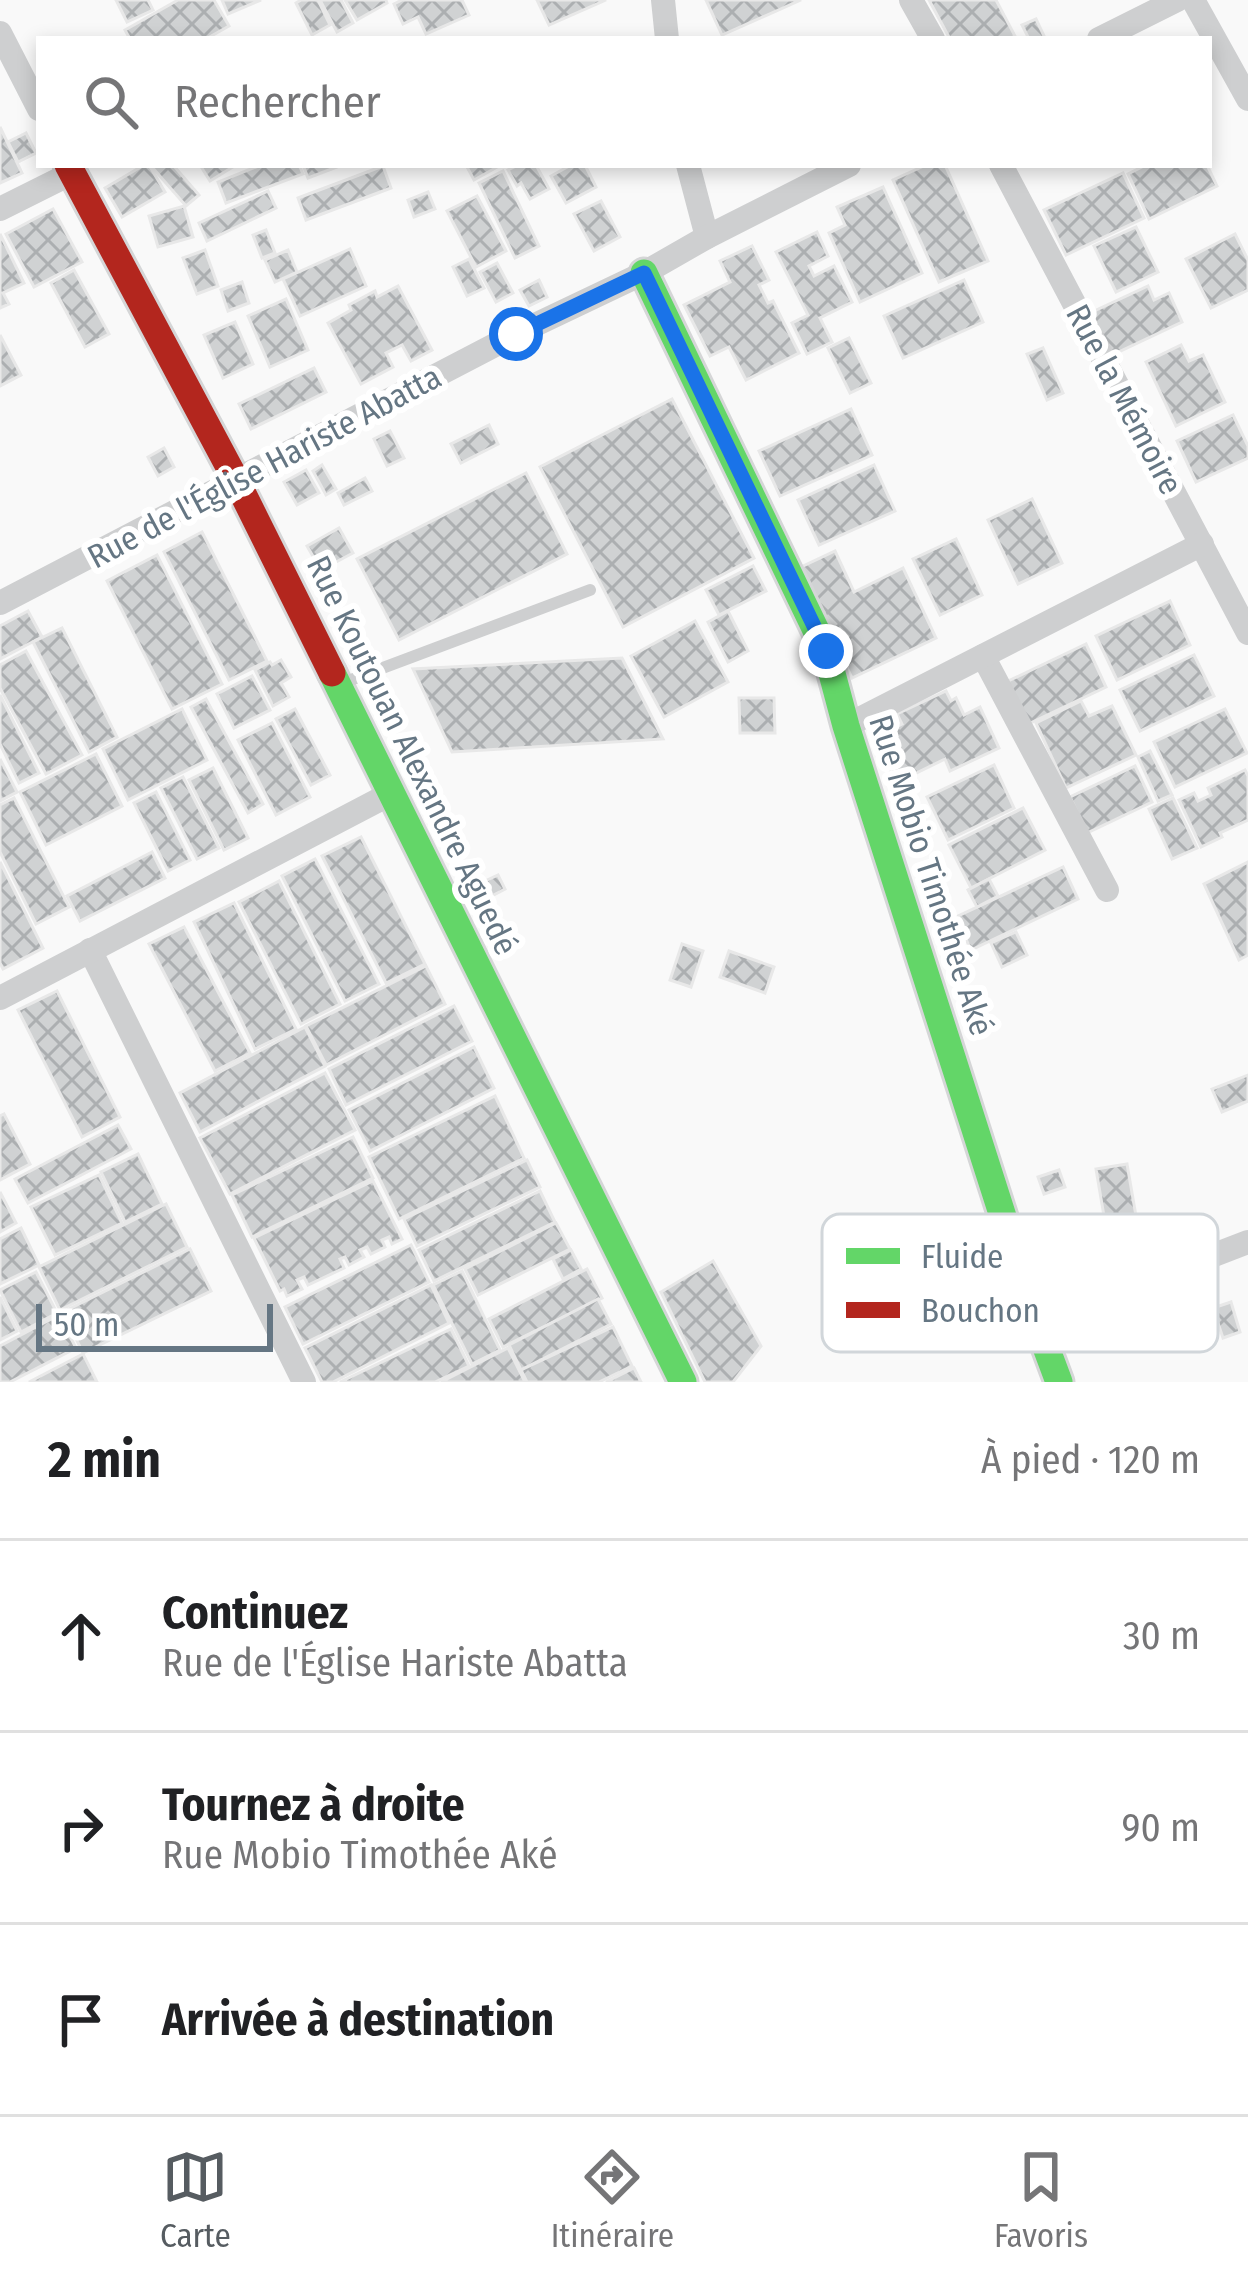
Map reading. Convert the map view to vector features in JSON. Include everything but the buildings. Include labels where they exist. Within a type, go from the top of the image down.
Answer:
[{"type":"street","points":[[663,0],[667,36]]},
{"type":"street","points":[[911,0],[931,36]]},
{"type":"street","points":[[1107,36],[1193,2],[1248,99]]},
{"type":"street","points":[[0,33],[36,103]]},
{"type":"street","points":[[689,168],[707,236]]},
{"type":"street","name":"Rue de l'Église Hariste Abatta","points":[[0,603],[843,168]]},
{"type":"street","name":"Rue la Mémoire","points":[[1003,168],[1248,633]]},
{"type":"street","points":[[0,209],[70,169]]},
{"type":"street","name":"Rue Koutouan Alexandre Aguedé","points":[[70,169],[339,685],[682,1382]]},
{"type":"street","name":"Rue Mobio Timothée Aké","points":[[644,273],[826,651],[1002,1214]]},
{"type":"street","points":[[846,726],[1202,544]]},
{"type":"street","points":[[983,656],[1107,890]]},
{"type":"street","points":[[0,998],[392,793]]},
{"type":"street","points":[[90,950],[304,1382]]},
{"type":"street","points":[[1218,1254],[1248,1242]]},
{"type":"street","name":"Rue Mobio Timothée Aké","points":[[1048,1352],[1059,1382]]},
{"type":"lane","points":[[339,685],[590,590]]},
{"type":"traffic: fast","points":[[644,273],[826,651],[1002,1214]]},
{"type":"traffic: fast","points":[[332,673],[683,1382]]},
{"type":"traffic: fast","points":[[1048,1352],[1059,1382]]},
{"type":"traffic: jam","points":[[70,168],[237,482],[332,673]]},
{"type":"route","points":[[516,334],[644,273],[826,651]]}]
